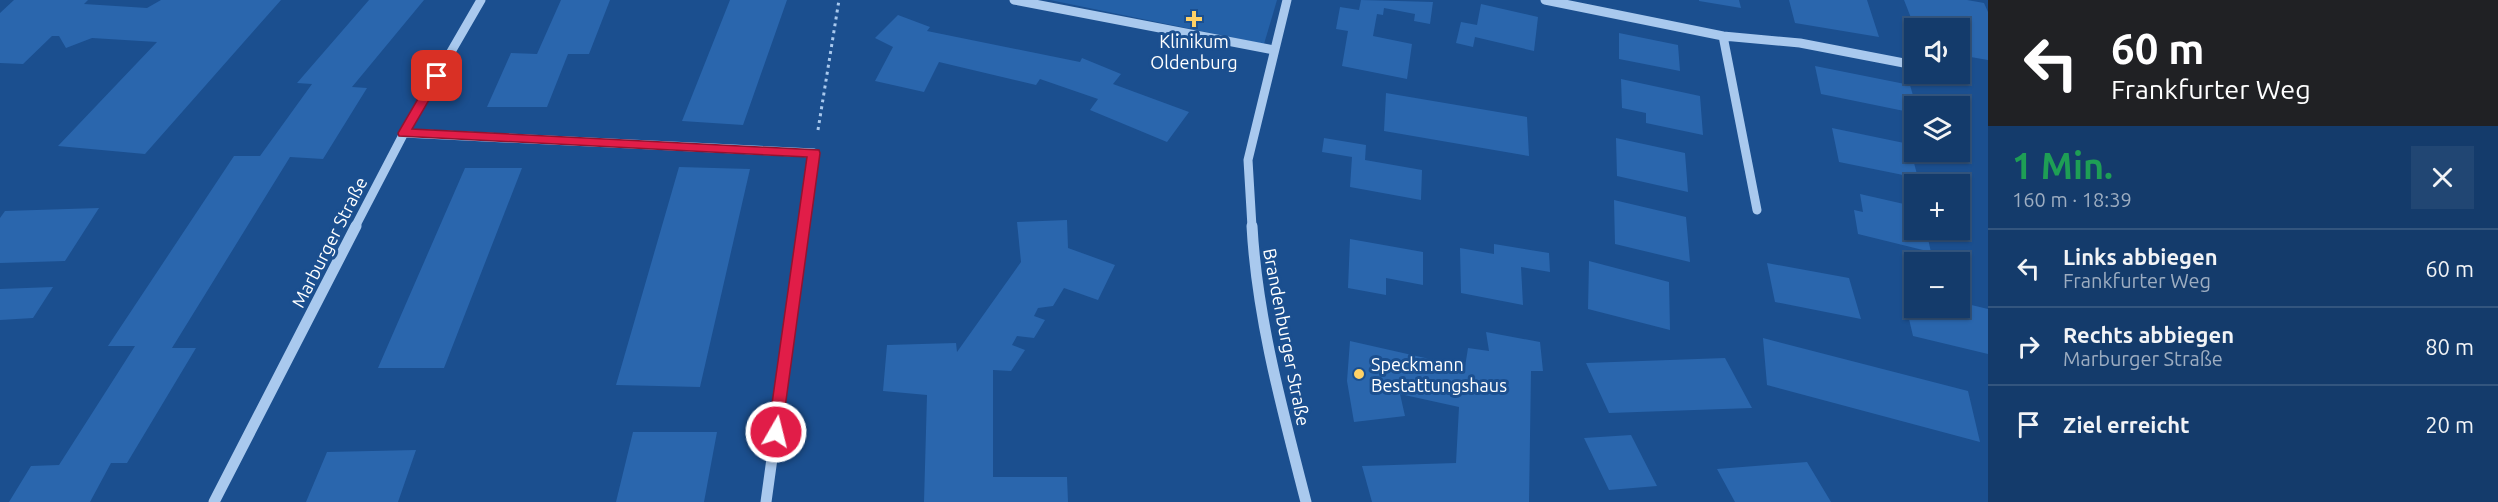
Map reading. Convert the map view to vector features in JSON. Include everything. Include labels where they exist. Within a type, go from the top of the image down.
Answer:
[{"type":"street","name":"Marburger Straße","points":[[214,502],[404,133],[481,0]]},
{"type":"street","points":[[1014,0],[1274,50]]},
{"type":"street","name":"Brandenburger Straße","points":[[1287,0],[1248,160],[1254,266],[1283,411],[1306,502]]},
{"type":"street","points":[[1545,0],[1723,36],[1800,43],[1904,63]]},
{"type":"street","points":[[1723,36],[1757,210]]},
{"type":"street","points":[[404,133],[814,153],[766,502]]},
{"type":"path","points":[[814,153],[839,0]]},
{"type":"shaded area","name":"Klinikum Oldenburg","points":[[1050,0],[1277,0],[1264,44]]},
{"type":"building","points":[[14,0],[88,0],[84,4],[147,8],[161,0],[281,0],[145,154],[58,146],[157,42],[92,38],[66,48],[59,36],[52,36],[23,64],[0,63],[0,13]]},
{"type":"building","points":[[369,0],[424,0],[352,87],[367,88],[323,159],[290,157],[172,348],[196,348],[127,463],[111,463],[90,502],[9,502],[31,466],[59,465],[135,346],[108,346],[234,156],[260,156],[312,84],[297,83]]},
{"type":"building","points":[[561,0],[610,0],[589,54],[568,54],[547,107],[487,107],[511,53],[537,54]]},
{"type":"building","points":[[730,0],[787,0],[743,125],[682,121]]},
{"type":"building","points":[[1361,0],[1433,2],[1430,24],[1414,21],[1415,14],[1384,8],[1383,15],[1377,14],[1373,36],[1412,44],[1407,79],[1342,66],[1348,31],[1336,29],[1340,7],[1359,10]]},
{"type":"building","points":[[1739,0],[1741,8],[1699,1]]},
{"type":"building","points":[[1789,0],[1867,0],[1879,37],[1795,23]]},
{"type":"building","points":[[1904,0],[1967,0],[1984,3],[1988,12],[1988,60],[1970,57],[1970,18],[1911,18]]},
{"type":"building","points":[[1481,4],[1538,17],[1534,51],[1475,37],[1473,47],[1456,43],[1461,22],[1477,25]]},
{"type":"building","points":[[898,15],[930,27],[927,31],[1080,62],[1082,58],[1121,74],[1113,84],[1189,112],[1167,142],[1090,110],[1098,99],[1040,79],[1036,85],[939,62],[924,92],[875,81],[893,47],[875,38]]},
{"type":"building","points":[[1619,33],[1678,45],[1680,71],[1619,59]]},
{"type":"building","points":[[1815,66],[1910,85],[1913,96],[1904,96],[1904,111],[1821,94]]},
{"type":"building","points":[[1621,79],[1700,96],[1703,135],[1646,123],[1646,113],[1622,108]]},
{"type":"building","points":[[1386,93],[1527,117],[1529,156],[1384,131]]},
{"type":"building","points":[[1832,128],[1904,143],[1904,162],[1914,162],[1917,174],[1904,175],[1839,162]]},
{"type":"building","points":[[1324,138],[1366,145],[1365,160],[1422,170],[1421,200],[1350,187],[1352,157],[1322,152]]},
{"type":"building","points":[[1616,138],[1685,153],[1688,192],[1617,176]]},
{"type":"building","points":[[679,167],[750,169],[700,387],[616,385]]},
{"type":"building","points":[[465,168],[522,168],[444,368],[378,368]]},
{"type":"building","points":[[1860,194],[1904,204],[1904,240],[1928,240],[1931,252],[1858,234],[1854,210],[1863,212]]},
{"type":"building","points":[[1614,200],[1686,217],[1690,262],[1615,244]]},
{"type":"building","points":[[99,208],[65,261],[0,263],[0,218],[5,211]]},
{"type":"building","points":[[1067,220],[1068,248],[1115,265],[1098,300],[1064,288],[1053,306],[1038,308],[1034,316],[1045,320],[1034,338],[1017,336],[1012,345],[1025,350],[1011,371],[993,370],[993,477],[1067,477],[1068,502],[924,502],[927,395],[883,391],[887,345],[956,343],[957,352],[1021,262],[1017,222]]},
{"type":"building","points":[[1350,239],[1423,252],[1423,285],[1386,278],[1386,295],[1348,288]]},
{"type":"building","points":[[1494,244],[1549,253],[1550,272],[1521,267],[1523,305],[1461,293],[1460,248],[1494,254]]},
{"type":"building","points":[[1589,261],[1669,282],[1670,330],[1588,309]]},
{"type":"building","points":[[1767,263],[1849,278],[1861,319],[1775,302]]},
{"type":"building","points":[[53,287],[33,318],[0,320],[0,289]]},
{"type":"building","points":[[1970,305],[1988,309],[1988,354],[1913,336],[1909,318],[1970,318]]},
{"type":"building","points":[[1486,332],[1540,342],[1543,371],[1531,371],[1529,502],[1372,502],[1362,466],[1456,463],[1459,407],[1400,394],[1405,416],[1354,422],[1347,381],[1350,341],[1465,367],[1468,348],[1489,351]]},
{"type":"building","points":[[1763,338],[1968,391],[1980,442],[1767,385]]},
{"type":"building","points":[[1725,358],[1752,408],[1609,413],[1586,363]]},
{"type":"building","points":[[633,432],[717,432],[704,502],[616,502]]},
{"type":"building","points":[[1631,435],[1657,486],[1609,490],[1584,438]]},
{"type":"building","points":[[416,450],[398,502],[306,502],[327,452]]},
{"type":"building","points":[[1807,462],[1831,502],[1735,502],[1717,469]]},
{"type":"place","name":"Klinikum Oldenburg","points":[[1194,19]]},
{"type":"place","name":"Speckmann Bestattungshaus","points":[[1359,374]]},
{"type":"route","points":[[437,76],[404,133],[814,153],[776,432]]}]
